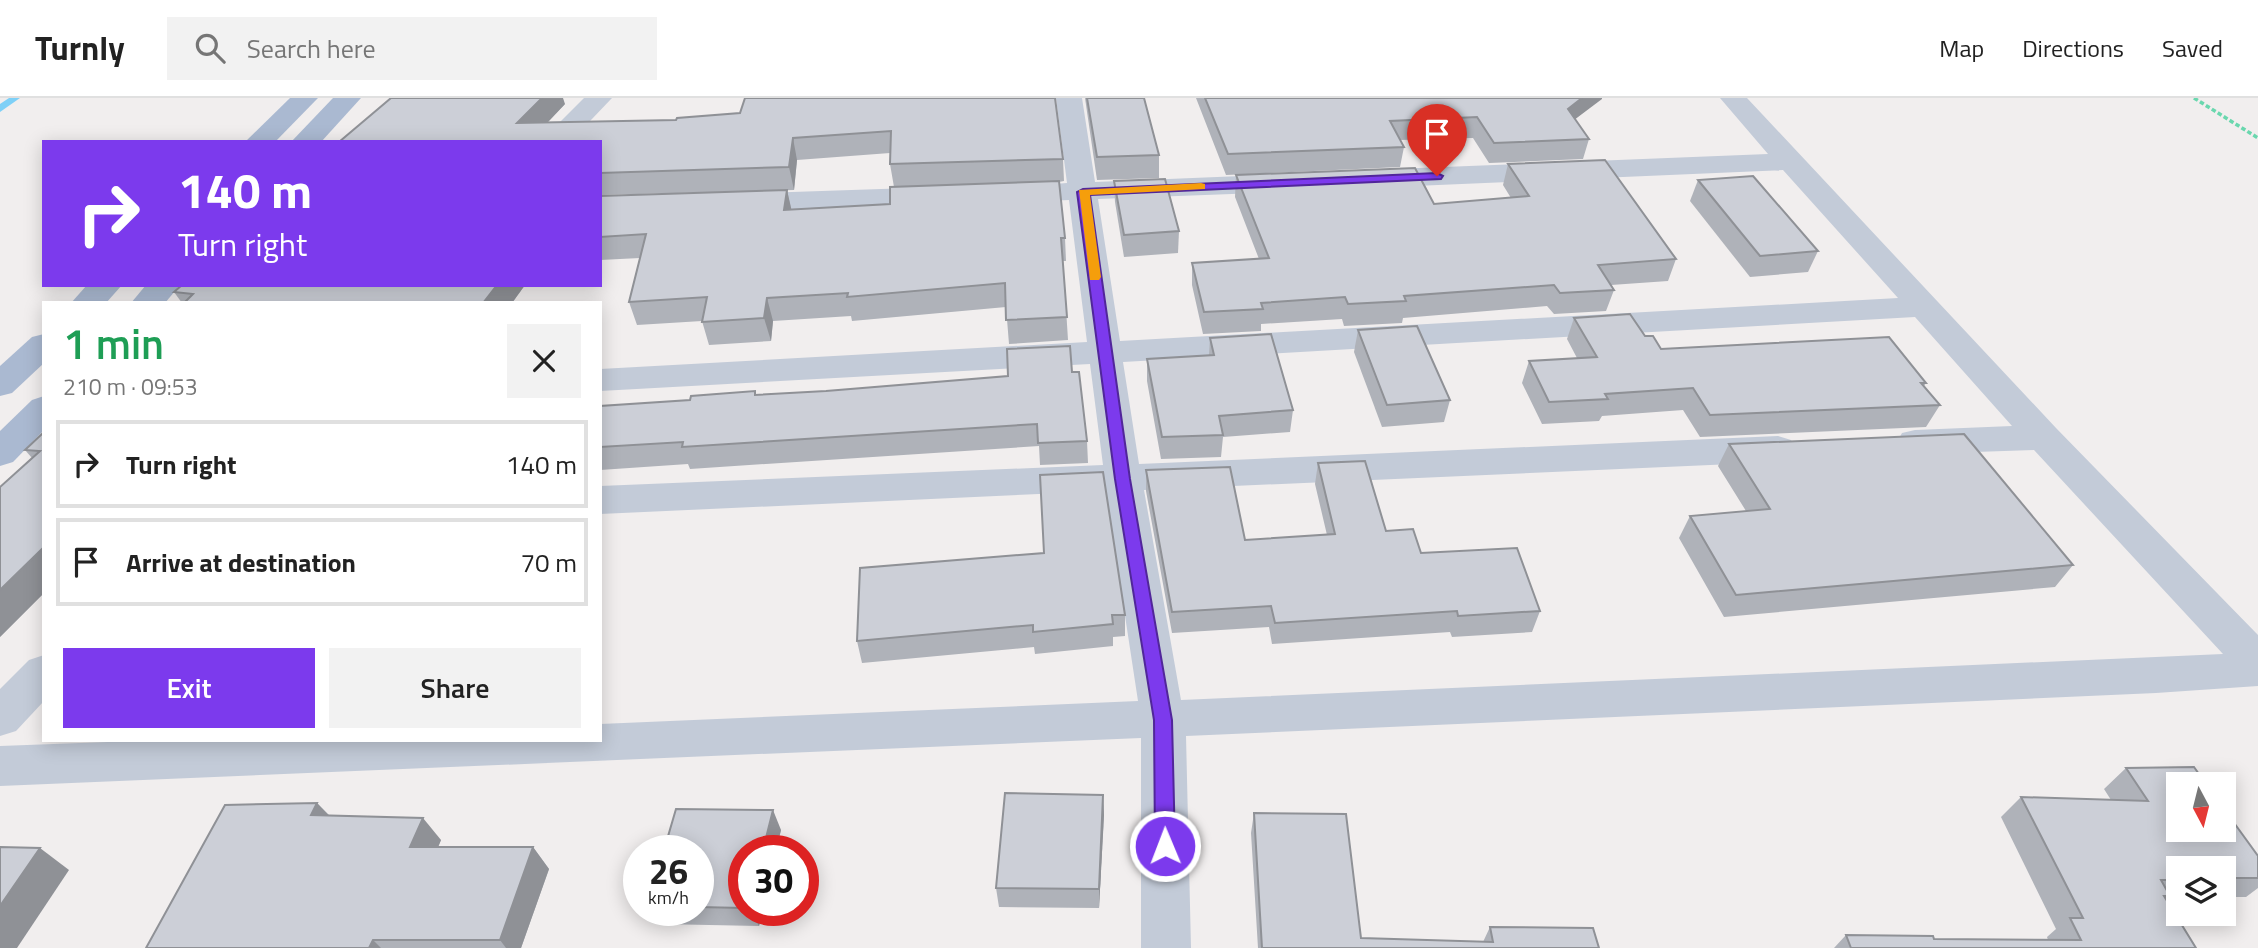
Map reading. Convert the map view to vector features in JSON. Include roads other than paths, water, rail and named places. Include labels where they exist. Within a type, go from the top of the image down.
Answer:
[{"type":"main road","points":[[261,140],[305,98]]},
{"type":"main road","points":[[307,140],[348,98]]},
{"type":"main road","points":[[90,301],[104,287]]},
{"type":"main road","points":[[149,301],[162,287]]},
{"type":"main road","points":[[0,385],[42,346]]},
{"type":"main road","points":[[0,453],[42,410]]},
{"type":"street","points":[[556,140],[599,98]]},
{"type":"street","points":[[1069,98],[1123,479],[1163,720],[1166,948]]},
{"type":"street","points":[[1733,98],[2043,436],[2258,663]]},
{"type":"street","points":[[711,203],[1083,192],[1791,161]]},
{"type":"street","points":[[602,380],[1924,307]]},
{"type":"street","points":[[1875,444],[2043,436]]},
{"type":"street","points":[[602,500],[1806,447]]},
{"type":"street","points":[[0,766],[1163,720],[2142,677],[2258,669]]},
{"type":"street","points":[[0,718],[42,674]]},
{"type":"waterway","points":[[0,109],[15,98]]}]
